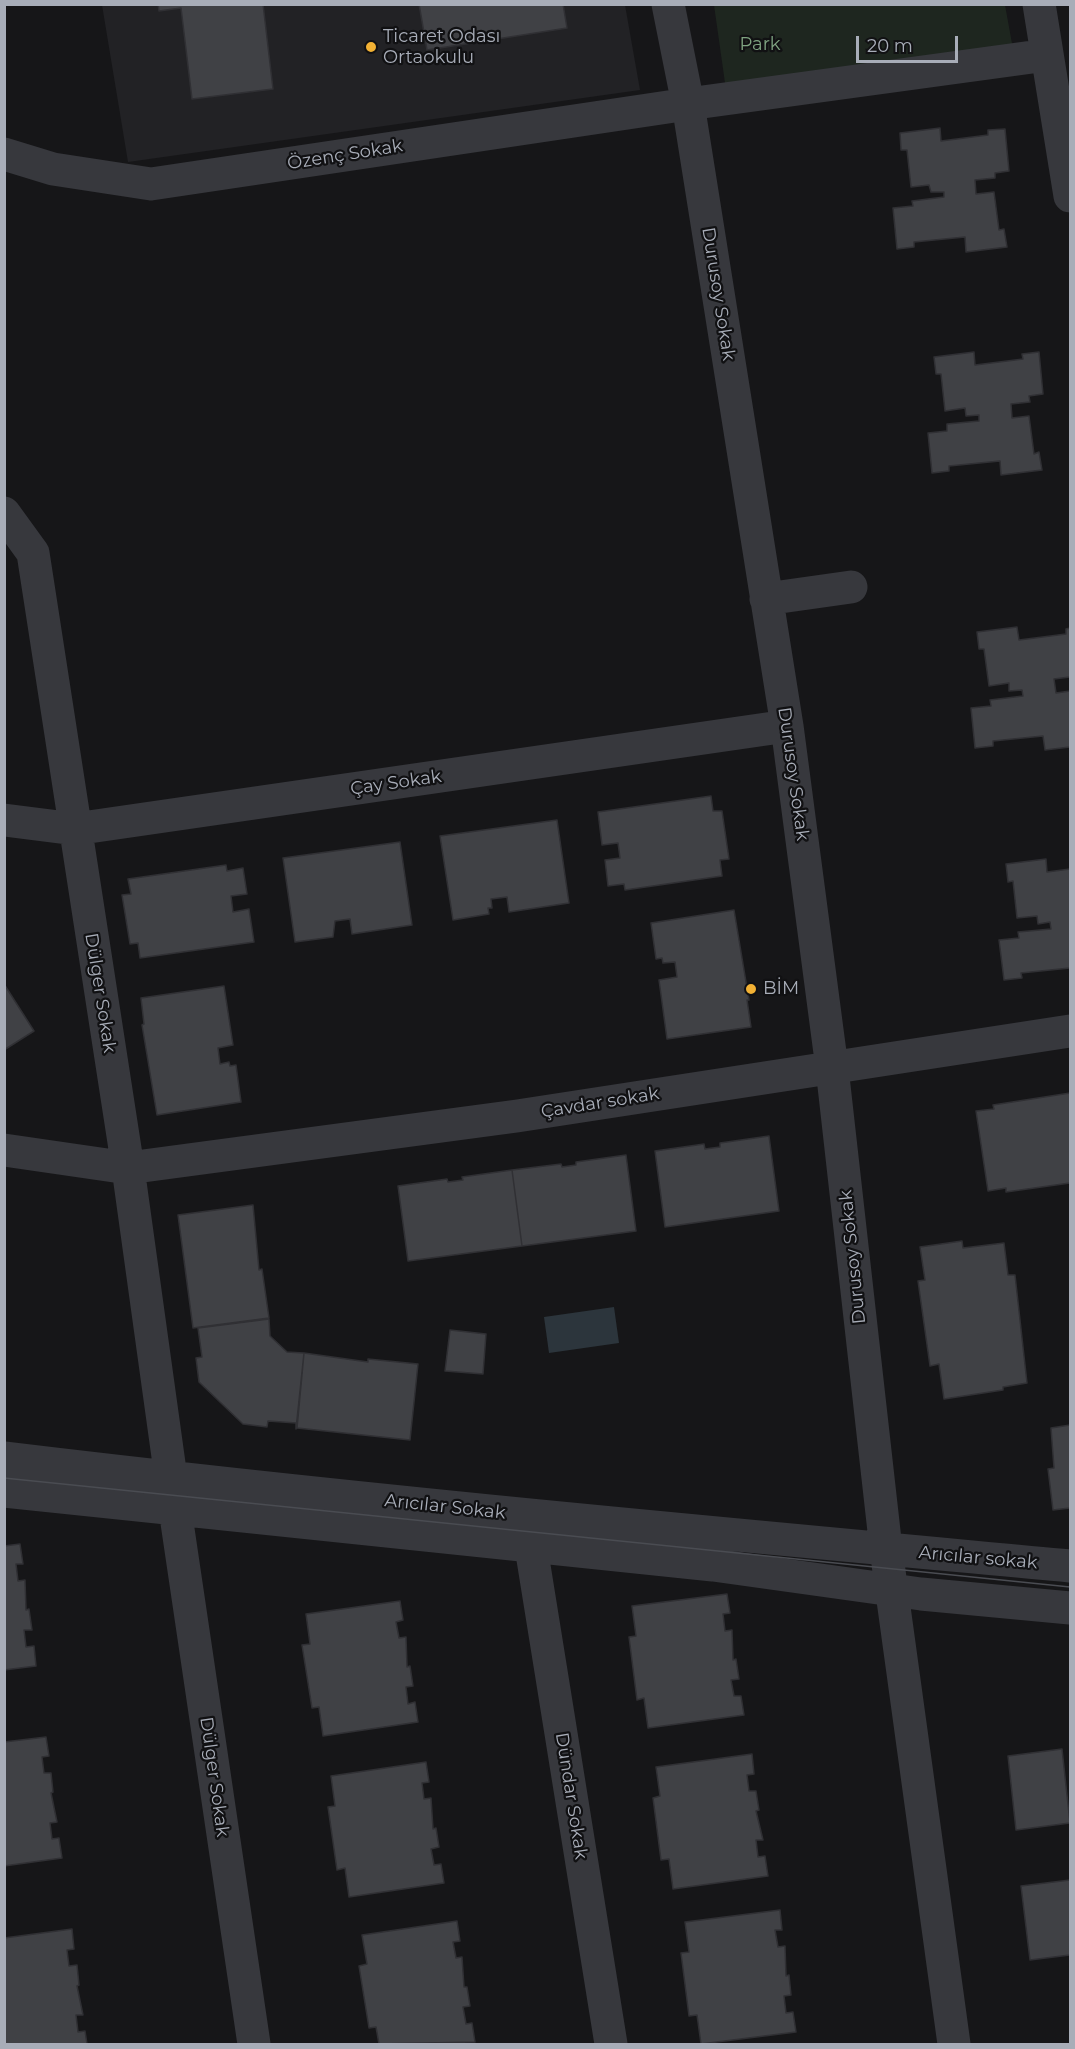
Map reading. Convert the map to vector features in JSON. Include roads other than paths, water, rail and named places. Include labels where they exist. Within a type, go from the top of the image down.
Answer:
[{"type":"street","name":"Durusoy Sokak","points":[[668,4],[688,104],[787,726],[832,1068],[886,1549],[954,2044]]},
{"type":"street","points":[[1039,4],[1071,196]]},
{"type":"street","name":"Özenç Sokak","points":[[4,154],[53,169],[151,184],[688,104],[1047,55]]},
{"type":"street","name":"Dülger Sokak","points":[[5,514],[33,553],[128,1168],[254,2044]]},
{"type":"street","points":[[766,599],[851,586]]},
{"type":"street","name":"Çay Sokak","points":[[4,820],[75,829],[787,726]]},
{"type":"street","name":"Çavdar sokak","points":[[128,1168],[517,1116],[1071,1031]]},
{"type":"street","points":[[4,1150],[128,1168]]},
{"type":"street","name":"Arıcılar Sokak","points":[[4,1458],[173,1493],[886,1549]]},
{"type":"street","points":[[4,1491],[173,1493],[531,1547],[713,1565],[921,1594],[1071,1608]]},
{"type":"street","name":"Dündar Sokak","points":[[531,1547],[610,2044]]},
{"type":"street","name":"Arıcılar sokak","points":[[886,1549],[1071,1566]]},
{"type":"tram line","points":[[4,1478],[1070,1587]]},
{"type":"place","name":"Ticaret Odası Ortaokulu","points":[[371,47]]},
{"type":"place","name":"BİM","points":[[751,989]]},
{"type":"park label","name":"Park","points":[[760,45]]}]
